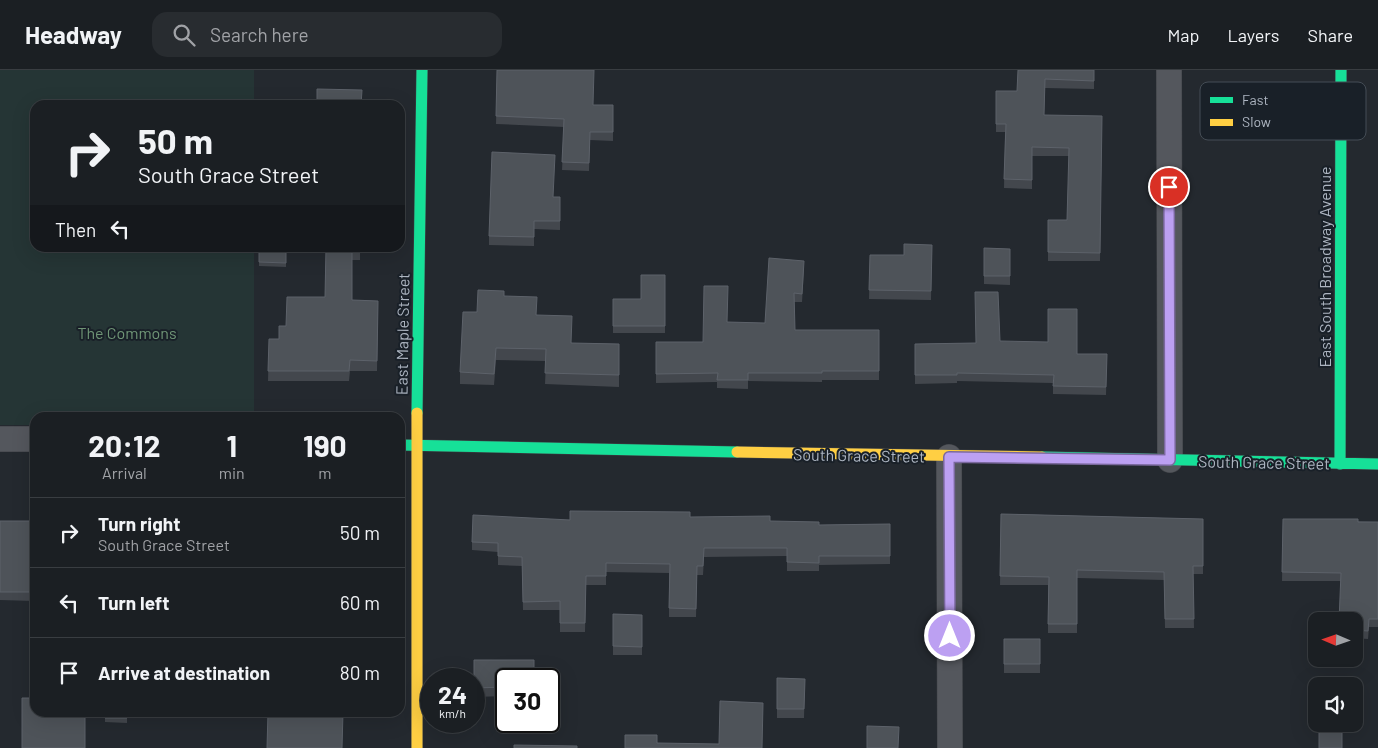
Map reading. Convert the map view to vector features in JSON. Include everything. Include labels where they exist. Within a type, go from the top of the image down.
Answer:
[{"type":"street","name":"East Maple Street","points":[[417,748],[416,445],[422,70]]},
{"type":"street","points":[[1169,70],[1170,460]]},
{"type":"street","name":"East South Broadway Avenue","points":[[1340,464],[1341,140]]},
{"type":"street","points":[[0,439],[30,440]]},
{"type":"street","name":"South Grace Street","points":[[405,445],[1378,464]]},
{"type":"street","points":[[949,457],[950,748]]},
{"type":"green space","name":"The Commons","points":[[0,70],[254,70],[254,100],[30,100],[30,252],[254,252],[254,412],[30,412],[30,425],[0,425]]},
{"type":"building","points":[[497,70],[594,70],[593,105],[613,105],[613,132],[590,132],[589,163],[562,162],[564,119],[496,116]]},
{"type":"building","points":[[1018,70],[1094,70],[1094,81],[1045,79],[1044,115],[1102,116],[1100,253],[1048,252],[1048,220],[1067,220],[1069,148],[1032,147],[1032,180],[1004,179],[1006,124],[996,124],[996,91],[1017,91]]},
{"type":"building","points":[[317,89],[362,90],[361,100],[317,100]]},
{"type":"building","points":[[492,152],[555,155],[553,197],[560,197],[560,221],[534,221],[534,237],[489,236]]},
{"type":"building","points":[[904,244],[932,245],[931,291],[869,290],[870,255],[904,255]]},
{"type":"building","points":[[984,248],[1010,249],[1010,276],[984,276]]},
{"type":"building","points":[[259,252],[286,252],[286,263],[259,262]]},
{"type":"building","points":[[326,252],[352,252],[352,300],[378,301],[377,361],[350,360],[349,371],[268,371],[269,339],[279,339],[279,326],[286,326],[287,297],[325,297]]},
{"type":"building","points":[[769,258],[804,261],[802,294],[794,293],[795,330],[879,330],[879,371],[748,373],[748,380],[717,380],[718,373],[656,374],[656,342],[703,342],[704,286],[728,286],[727,322],[765,323]]},
{"type":"building","points":[[641,275],[665,275],[665,326],[613,326],[613,299],[641,299]]},
{"type":"building","points":[[478,290],[504,291],[504,296],[537,297],[536,315],[572,316],[571,343],[619,344],[619,375],[545,373],[546,349],[496,348],[494,374],[460,372],[463,312],[477,312]]},
{"type":"building","points":[[975,292],[998,292],[1000,341],[1048,342],[1048,309],[1077,309],[1077,354],[1107,354],[1106,387],[1053,386],[1054,375],[957,373],[957,375],[915,375],[915,344],[976,343]]},
{"type":"building","points":[[570,511],[690,512],[690,517],[770,516],[770,521],[819,522],[819,525],[890,524],[890,556],[819,556],[819,563],[787,562],[787,548],[704,548],[703,566],[697,566],[696,609],[669,608],[670,564],[606,563],[606,576],[586,576],[585,623],[560,623],[560,601],[523,602],[522,557],[498,556],[498,543],[472,542],[473,515],[570,520]]},
{"type":"building","points":[[1001,514],[1203,519],[1203,566],[1193,566],[1194,619],[1165,619],[1164,572],[1077,570],[1077,624],[1048,624],[1049,577],[1000,576]]},
{"type":"building","points":[[1283,519],[1358,519],[1358,522],[1378,522],[1378,619],[1369,619],[1368,631],[1363,631],[1363,612],[1339,612],[1341,573],[1282,572]]},
{"type":"building","points":[[0,521],[30,521],[30,592],[0,592]]},
{"type":"building","points":[[613,614],[642,615],[642,647],[613,646]]},
{"type":"building","points":[[1004,639],[1040,639],[1040,664],[1004,664]]},
{"type":"building","points":[[474,660],[534,660],[534,668],[495,668],[495,687],[485,688],[485,668],[474,668]]},
{"type":"building","points":[[777,678],[805,679],[804,709],[777,709]]},
{"type":"building","points":[[22,698],[30,698],[30,717],[85,717],[85,748],[22,748]]},
{"type":"building","points":[[720,701],[763,703],[762,748],[625,748],[625,735],[657,735],[657,743],[719,744]]},
{"type":"building","points":[[105,717],[127,717],[127,718]]},
{"type":"building","points":[[268,717],[343,717],[342,748],[267,748]]},
{"type":"building","points":[[867,726],[899,727],[898,748],[867,748]]},
{"type":"building","points":[[1319,732],[1342,732],[1342,748],[1319,748]]},
{"type":"building","points":[[514,745],[577,746],[577,748],[514,748]]},
{"type":"traffic: fast","points":[[417,413],[422,70]]},
{"type":"traffic: fast","points":[[1341,70],[1341,82]]},
{"type":"traffic: fast","points":[[1340,464],[1341,140]]},
{"type":"traffic: fast","points":[[405,445],[737,452]]},
{"type":"traffic: fast","points":[[1042,457],[1378,464]]},
{"type":"traffic: slow","points":[[417,413],[417,748]]},
{"type":"traffic: slow","points":[[737,452],[1042,457]]},
{"type":"route","points":[[950,636],[949,457],[1170,460],[1169,187]]}]
